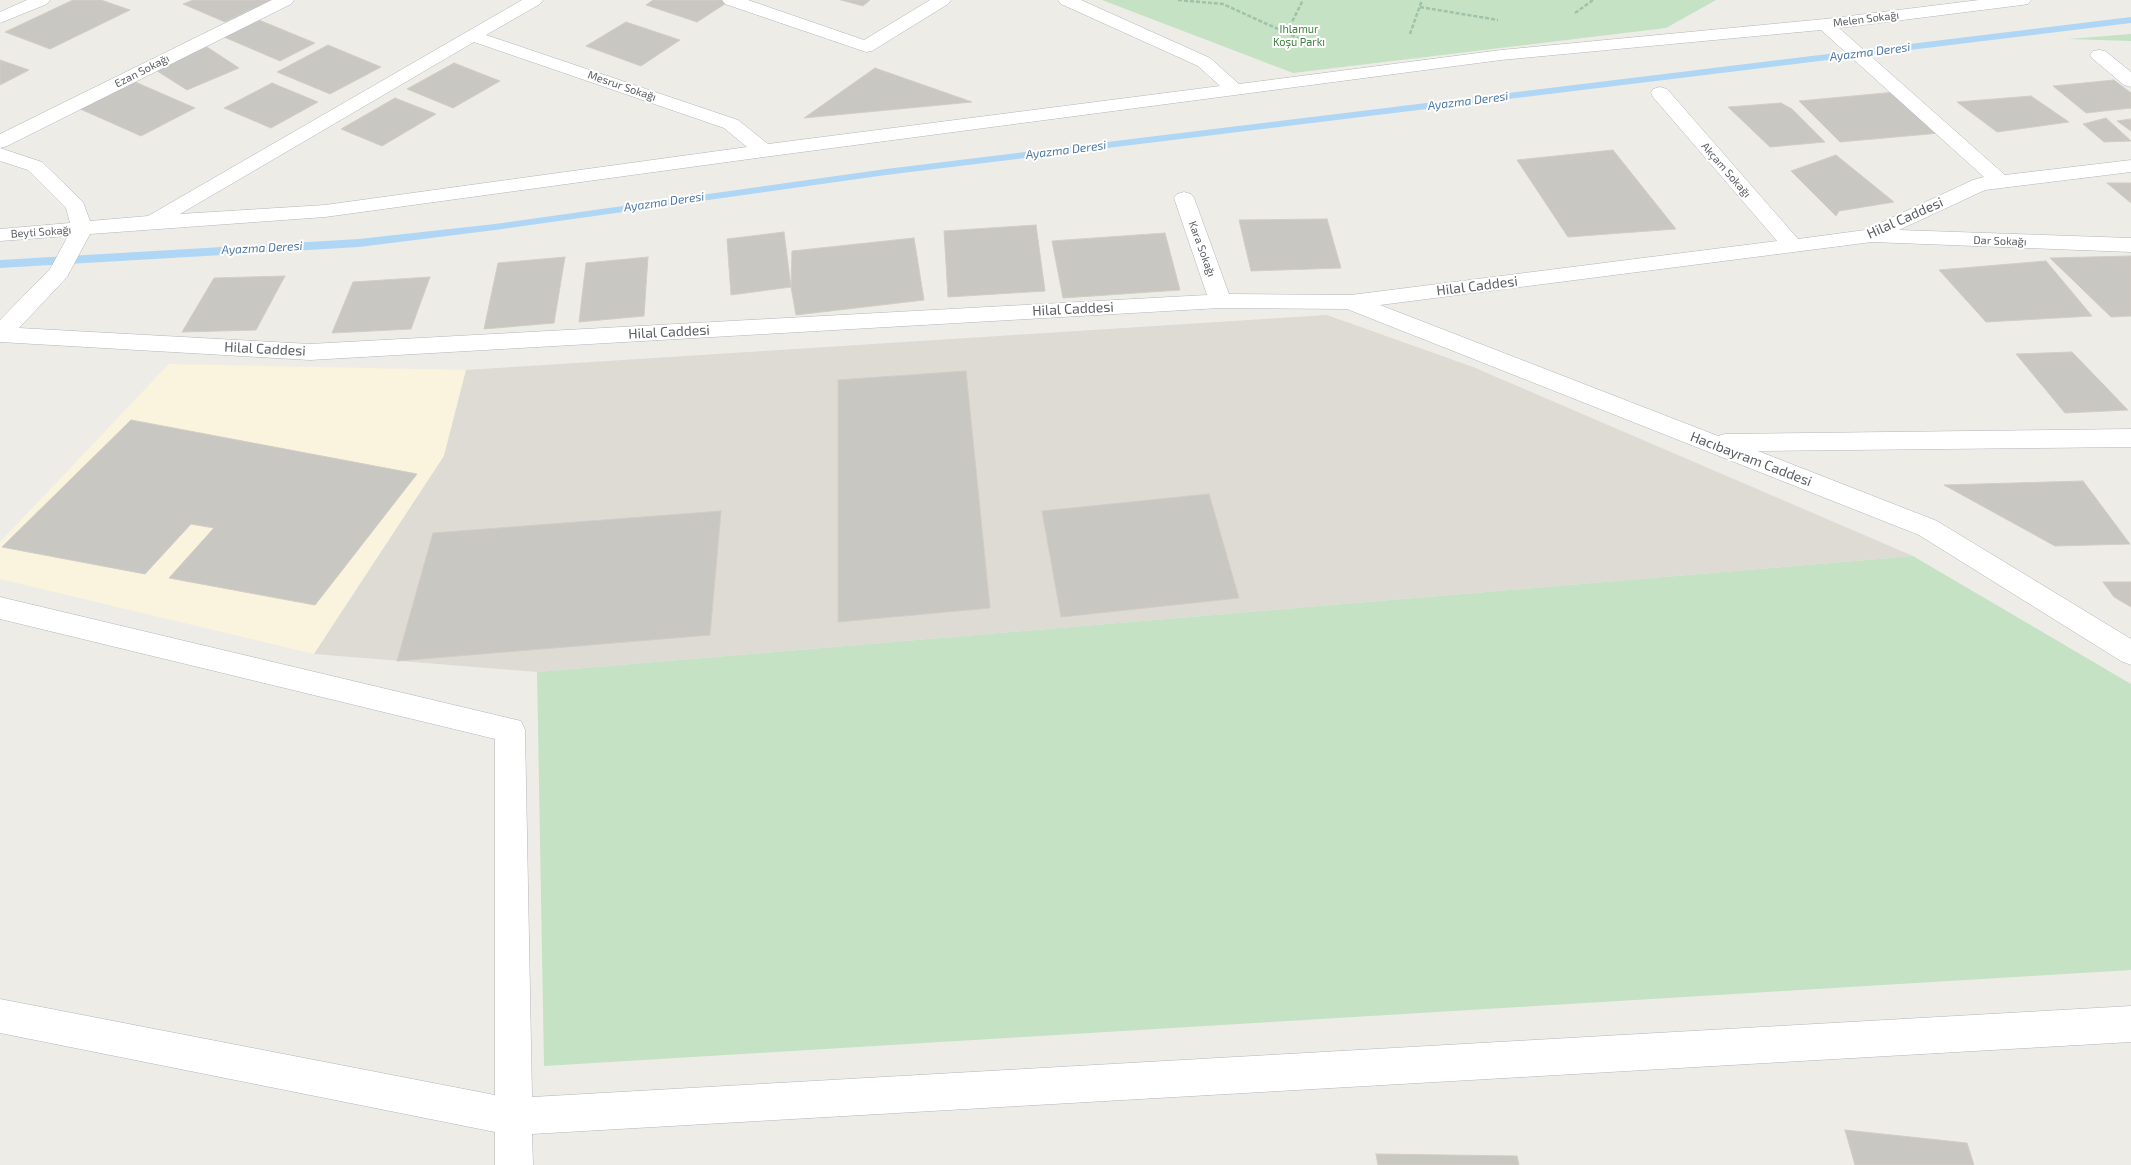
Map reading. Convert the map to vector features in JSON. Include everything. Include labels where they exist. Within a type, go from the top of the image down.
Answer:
[{"type":"street","points":[[0,18],[41,0]]},
{"type":"street","name":"Ezan Sokağı","points":[[0,142],[285,0]]},
{"type":"street","points":[[150,222],[534,0]]},
{"type":"street","points":[[731,0],[866,46],[942,0]]},
{"type":"street","points":[[1066,0],[1112,19],[1204,62],[1235,90]]},
{"type":"street","name":"Melen Sokağı","points":[[1825,24],[2022,0]]},
{"type":"street","name":"Melen Sokağı","points":[[1825,24],[2000,181]]},
{"type":"street","name":"Beyti Sokağı","points":[[0,235],[78,236],[150,222],[325,211],[764,151],[1501,55],[1825,24]]},
{"type":"street","name":"Mesrur Sokağı","points":[[472,36],[731,124],[764,151]]},
{"type":"street","points":[[2099,55],[2131,81]]},
{"type":"street","name":"Akçam Sokağı","points":[[1660,94],[1793,246]]},
{"type":"street","points":[[0,154],[35,166],[76,206],[78,236],[59,272],[0,334]]},
{"type":"street","name":"Hilal Caddesi","points":[[0,334],[310,352],[1220,301],[1352,302],[1870,236],[1980,184],[2131,166]]},
{"type":"street","name":"Kara Sokağı","points":[[1184,198],[1220,301]]},
{"type":"street","name":"Dar Sokağı","points":[[1870,236],[2131,246]]},
{"type":"street","name":"Hacıbayram Caddesi","points":[[1352,302],[1928,528],[2131,653]]},
{"type":"street","points":[[1711,443],[2131,438]]},
{"type":"street","points":[[0,608],[510,730],[512,1117],[514,1165]]},
{"type":"street","points":[[0,1016],[512,1117],[2131,1024]]},
{"type":"path","points":[[1178,0],[1223,4],[1321,48]]},
{"type":"path","points":[[1220,0],[1223,4]]},
{"type":"path","points":[[1287,32],[1303,0]]},
{"type":"path","points":[[1410,35],[1422,0]]},
{"type":"path","points":[[1571,16],[1593,0]]},
{"type":"path","points":[[1420,7],[1502,21]]},
{"type":"shaded area","points":[[1327,315],[1473,367],[1913,556],[537,672],[314,654],[444,456],[466,370]]},
{"type":"shaded area","points":[[169,364],[466,370],[444,456],[314,654],[0,579],[0,542]]},
{"type":"green space","name":"Ihlamur Koşu Parkı","points":[[1102,0],[1716,0],[1666,28],[1293,73]]},
{"type":"green space","points":[[2131,34],[2131,41],[2068,39]]},
{"type":"green space","points":[[1913,556],[2131,684],[2131,970],[544,1066],[537,672]]},
{"type":"building","points":[[73,0],[101,0],[130,10],[50,49],[5,32]]},
{"type":"building","points":[[193,0],[271,0],[225,22],[183,4]]},
{"type":"building","points":[[653,0],[731,0],[697,22],[646,5]]},
{"type":"building","points":[[841,0],[870,0],[863,6]]},
{"type":"building","points":[[259,20],[315,43],[280,61],[224,37]]},
{"type":"building","points":[[626,22],[680,40],[641,66],[586,46]]},
{"type":"building","points":[[328,45],[381,67],[330,94],[277,72]]},
{"type":"building","points":[[207,47],[239,68],[187,90],[154,69]]},
{"type":"building","points":[[0,60],[29,70],[0,85]]},
{"type":"building","points":[[454,63],[500,81],[453,108],[407,89]]},
{"type":"building","points":[[875,68],[972,102],[804,118]]},
{"type":"building","points":[[2114,80],[2131,93],[2131,108],[2086,113],[2053,86]]},
{"type":"building","points":[[133,81],[195,108],[141,136],[78,108]]},
{"type":"building","points":[[272,83],[318,102],[271,128],[224,108]]},
{"type":"building","points":[[1896,92],[1940,133],[1840,142],[1799,101]]},
{"type":"building","points":[[2031,96],[2069,122],[1997,132],[1957,102]]},
{"type":"building","points":[[395,98],[436,114],[382,146],[341,129]]},
{"type":"building","points":[[1781,103],[1792,109],[1825,142],[1770,147],[1728,107]]},
{"type":"building","points":[[2106,118],[2131,141],[2104,142],[2083,124]]},
{"type":"building","points":[[2131,119],[2131,131],[2117,121]]},
{"type":"building","points":[[1613,150],[1676,229],[1568,237],[1517,160]]},
{"type":"building","points":[[1836,155],[1894,202],[1839,211],[1836,216],[1791,171]]},
{"type":"building","points":[[2107,183],[2131,183],[2131,203]]},
{"type":"building","points":[[1327,219],[1341,268],[1251,271],[1239,220]]},
{"type":"building","points":[[1036,225],[1045,291],[948,297],[944,231]]},
{"type":"building","points":[[784,232],[791,287],[731,295],[727,239]]},
{"type":"building","points":[[1165,233],[1180,290],[1063,298],[1052,241]]},
{"type":"building","points":[[914,238],[924,300],[796,315],[791,287],[792,251]]},
{"type":"building","points":[[2131,256],[2131,316],[2111,317],[2050,258]]},
{"type":"building","points":[[565,257],[554,323],[484,329],[498,263]]},
{"type":"building","points":[[648,257],[644,316],[579,322],[586,263]]},
{"type":"building","points":[[2046,261],[2092,316],[1986,322],[1939,270]]},
{"type":"building","points":[[285,276],[256,330],[182,332],[214,278]]},
{"type":"building","points":[[430,277],[411,329],[332,333],[353,282]]},
{"type":"building","points":[[2072,352],[2128,410],[2065,413],[2016,354]]},
{"type":"building","points":[[966,371],[990,608],[838,622],[838,380]]},
{"type":"building","points":[[131,420],[417,474],[315,605],[169,578],[214,528],[191,524],[145,574],[2,547]]},
{"type":"building","points":[[2083,481],[2130,544],[2055,546],[1944,485]]},
{"type":"building","points":[[1209,494],[1239,598],[1061,617],[1042,511]]},
{"type":"building","points":[[721,511],[710,635],[397,661],[433,533]]},
{"type":"building","points":[[2103,582],[2131,582],[2131,607],[2114,597]]},
{"type":"building","points":[[1845,1130],[1967,1143],[1974,1165],[1855,1165]]},
{"type":"building","points":[[1376,1154],[1517,1156],[1519,1165],[1378,1165]]},
{"type":"waterway","name":"Ayazma Deresi","points":[[0,264],[359,243],[495,227],[886,172],[2131,20]]}]
